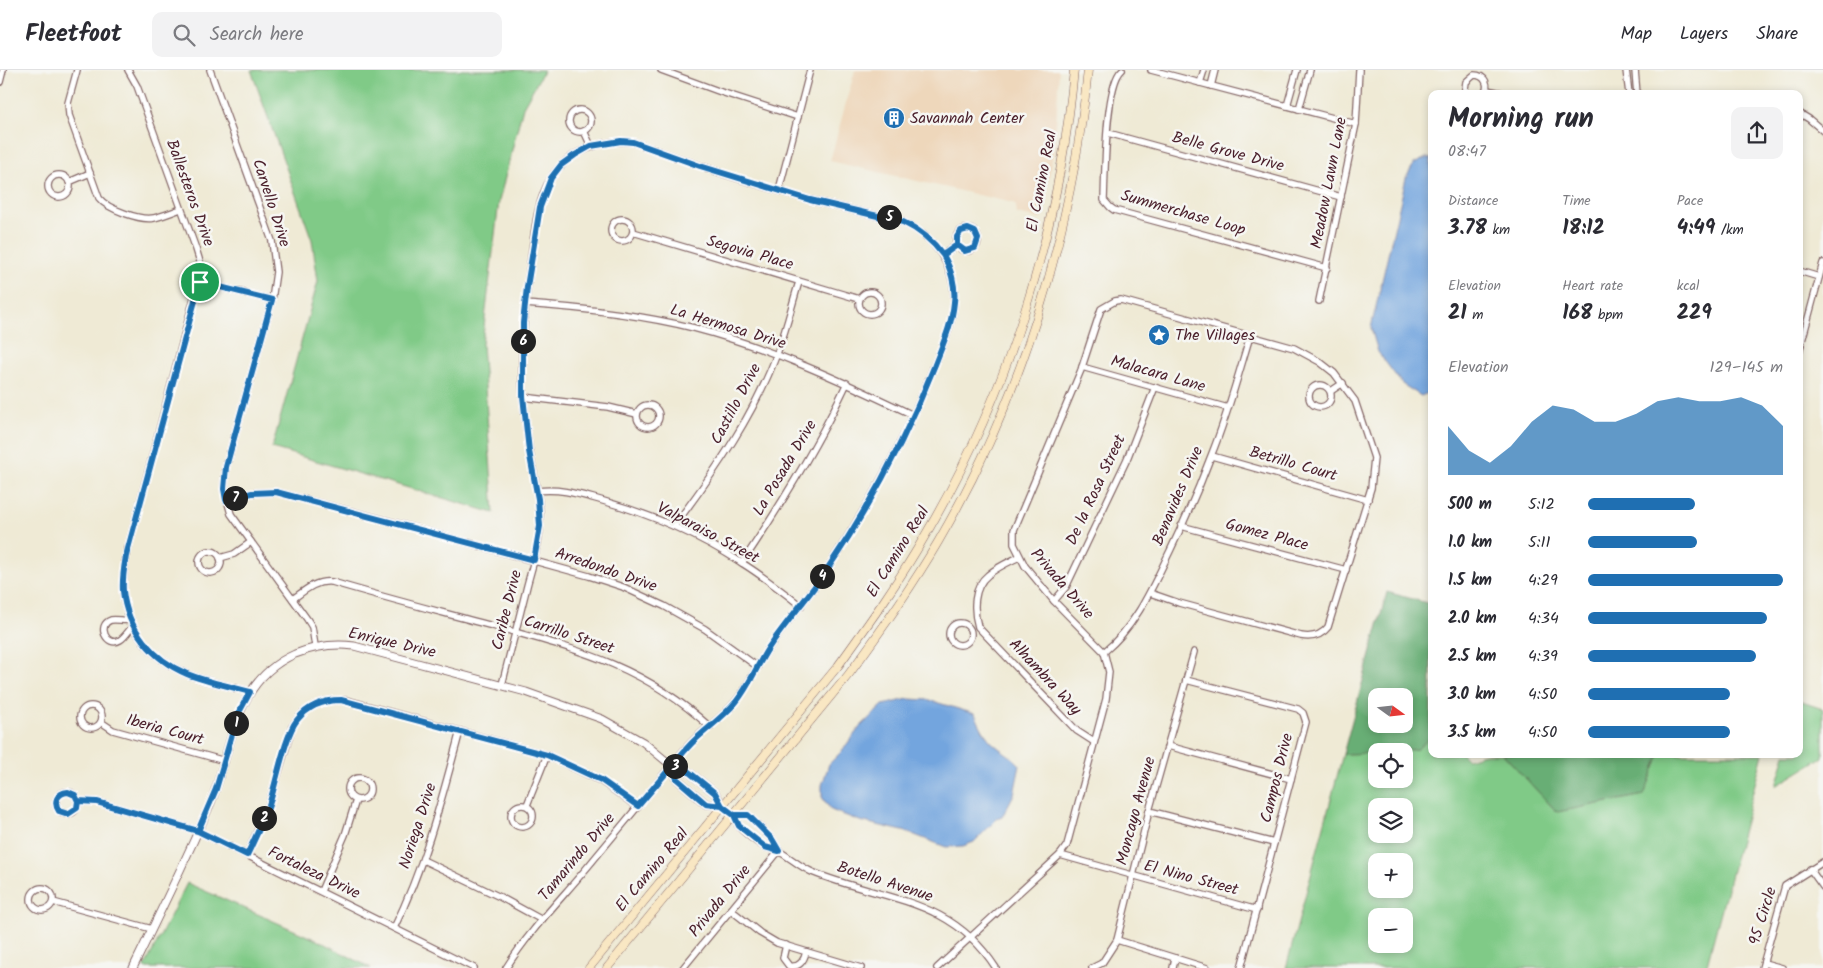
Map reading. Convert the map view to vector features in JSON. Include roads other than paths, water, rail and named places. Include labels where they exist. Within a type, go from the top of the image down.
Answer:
[{"type":"main road","name":"El Camino Real","points":[[589,968],[838,666],[869,624],[907,566],[948,496],[994,396],[1029,297],[1042,252],[1060,166],[1074,70]]},
{"type":"main road","name":"El Camino Real","points":[[607,968],[822,708],[883,628],[938,542],[966,491],[991,439],[1043,301],[1076,162],[1088,70]]},
{"type":"main road","points":[[1070,100],[1085,102]]},
{"type":"main road","points":[[722,806],[734,815]]},
{"type":"street","points":[[0,82],[3,70]]},
{"type":"street","points":[[77,70],[68,108],[71,122],[99,198],[115,210],[151,219],[181,209]]},
{"type":"street","name":"Ballesteros Drive","points":[[128,70],[137,86],[200,262],[200,282],[126,556],[123,590],[132,623],[147,646],[169,665],[188,675],[250,692]]},
{"type":"street","name":"Carvello Drive","points":[[210,70],[272,241],[276,272],[272,300],[226,467],[224,489],[226,500],[234,520],[312,626],[315,646]]},
{"type":"street","points":[[661,70],[798,117]]},
{"type":"street","points":[[779,190],[810,70]]},
{"type":"street","name":"Summerchase Loop","points":[[1122,70],[1118,73],[1111,94],[1104,200],[1110,207],[1114,210],[1327,268]]},
{"type":"street","points":[[1151,70],[1356,124]]},
{"type":"street","points":[[1200,83],[1204,70]]},
{"type":"street","points":[[1211,86],[1216,70]]},
{"type":"street","points":[[1287,106],[1297,70]]},
{"type":"street","points":[[1299,109],[1310,70]]},
{"type":"street","name":"Meadow Lawn Lane","points":[[1320,301],[1356,124],[1359,70]]},
{"type":"street","points":[[1626,70],[1628,90]]},
{"type":"street","points":[[1635,70],[1637,90]]},
{"type":"street","points":[[1466,90],[1466,82],[1474,75],[1484,79],[1485,90]]},
{"type":"street","points":[[1803,115],[1823,131]]},
{"type":"street","points":[[584,131],[591,146]]},
{"type":"street","name":"Belle Grove Drive","points":[[1108,133],[1341,196]]},
{"type":"street","name":"Caribe Drive","points":[[502,685],[534,560],[540,526],[537,491],[529,451],[523,396],[522,369],[525,304],[535,229],[545,191],[551,178],[561,165],[591,146],[621,141],[633,142],[700,166],[810,200],[903,222],[916,228],[927,236],[943,255],[954,286],[955,300],[942,345],[913,415],[894,456],[868,503],[827,569],[770,647],[737,700],[696,738],[672,766]]},
{"type":"street","points":[[69,182],[90,173]]},
{"type":"street","name":"Segovia Place","points":[[633,232],[859,299]]},
{"type":"street","points":[[943,255],[957,245]]},
{"type":"street","points":[[1803,338],[1823,263]]},
{"type":"street","points":[[1803,272],[1820,277]]},
{"type":"street","points":[[200,282],[272,300]]},
{"type":"street","name":"Castillo Drive","points":[[674,526],[727,452],[753,406],[777,355],[799,282]]},
{"type":"street","name":"Privada Drive","points":[[1104,652],[1054,601],[1019,557],[1014,544],[1014,530],[1082,367],[1101,309],[1115,301],[1121,300],[1294,348],[1304,353],[1334,372],[1355,400],[1374,458],[1368,500],[1328,627],[1324,632],[1314,637],[1301,636],[1150,593]]},
{"type":"street","name":"La Hermosa Drive","points":[[525,304],[580,308],[650,319],[695,329],[777,355],[847,384],[913,415]]},
{"type":"street","name":"Benavides Drive","points":[[1104,652],[1133,620],[1150,593],[1182,526],[1212,456],[1250,336]]},
{"type":"street","name":"Malacara Lane","points":[[1082,367],[1228,408]]},
{"type":"street","name":"La Posada Drive","points":[[742,563],[796,480],[847,384]]},
{"type":"street","points":[[1331,391],[1342,384]]},
{"type":"street","name":"De la Rosa Street","points":[[1054,601],[1066,587],[1127,459],[1155,387]]},
{"type":"street","points":[[523,396],[600,406],[637,414]]},
{"type":"street","name":"Betrillo Court","points":[[1212,456],[1368,500]]},
{"type":"street","name":"Valparaiso Street","points":[[537,491],[549,489],[563,490],[632,510],[674,526],[742,563],[801,606]]},
{"type":"street","name":"Arredondo Drive","points":[[226,500],[252,493],[276,492],[604,580],[650,599],[705,629],[758,667]]},
{"type":"street","name":"Gomez Place","points":[[1182,526],[1346,570]]},
{"type":"street","points":[[220,558],[234,554],[251,542]]},
{"type":"street","points":[[970,629],[978,627],[975,605],[979,587],[988,574],[1019,557]]},
{"type":"street","name":"Carrillo Street","points":[[293,599],[313,585],[320,582],[332,582],[563,645],[618,666],[650,682],[684,704],[710,727]]},
{"type":"street","points":[[108,621],[132,623],[121,640],[116,642],[107,639],[104,634],[103,630],[108,621]]},
{"type":"street","name":"Alhambra Way","points":[[978,627],[1077,731],[1094,742]]},
{"type":"street","name":"Enrique Drive","points":[[133,968],[216,789],[238,714],[250,692],[276,664],[315,646],[354,646],[553,700],[602,719],[643,742],[672,766],[677,779],[706,804],[722,806]]},
{"type":"street","points":[[937,968],[1060,855],[1067,845],[1106,699],[1109,678],[1104,652]]},
{"type":"street","name":"Moncayo Avenue","points":[[1092,968],[1102,963],[1118,940],[1149,811],[1194,652]]},
{"type":"street","name":"Campos Drive","points":[[1186,680],[1298,709],[1306,722],[1241,968]]},
{"type":"street","points":[[247,855],[269,804],[292,727],[301,715],[316,704],[334,700],[350,701],[547,755],[601,780],[638,806]]},
{"type":"street","name":"Iberia Court","points":[[101,722],[113,730],[225,761]]},
{"type":"street","name":"Noriega Drive","points":[[394,928],[406,904],[423,860],[460,731]]},
{"type":"street","points":[[1168,746],[1291,779]]},
{"type":"street","points":[[527,805],[547,755]]},
{"type":"street","name":"Enrique Drive","points":[[672,766],[684,768],[715,793],[722,806]]},
{"type":"street","name":"Tamarindo Drive","points":[[506,968],[542,920],[672,766]]},
{"type":"street","points":[[321,891],[345,835],[356,800]]},
{"type":"street","name":"Fortaleza Drive","points":[[78,801],[97,802],[198,831],[474,968]]},
{"type":"street","points":[[1149,811],[1274,843]]},
{"type":"street","name":"Botello Avenue","points":[[779,851],[772,839],[748,815],[734,815],[739,826],[765,847],[779,851],[802,867],[917,904],[942,915],[971,937],[988,955],[996,968]]},
{"type":"street","name":"Privada Drive","points":[[684,968],[779,851]]},
{"type":"street","name":"El Nino Street","points":[[1060,855],[1133,877],[1219,898],[1257,910]]},
{"type":"street","points":[[423,860],[500,897],[542,920]]},
{"type":"street","name":"95 Circle","points":[[1763,966],[1785,886],[1823,862]]},
{"type":"street","points":[[1810,869],[1823,887]]},
{"type":"street","points":[[53,902],[152,929]]},
{"type":"street","points":[[731,910],[760,933],[786,945],[861,968]]},
{"type":"street","points":[[1118,940],[1207,968]]},
{"type":"street","points":[[786,945],[784,958],[786,963],[792,966],[797,966],[802,962],[806,952]]},
{"type":"street","points":[[1173,968],[1175,958]]},
{"type":"street","points":[[1763,966],[1782,968]]},
{"type":"water","points":[[1428,158],[1428,393],[1421,396],[1402,384],[1378,352],[1371,328],[1406,178],[1414,164]]},
{"type":"water","points":[[908,699],[929,700],[975,714],[988,738],[1020,765],[1014,794],[1002,817],[997,819],[974,842],[963,846],[946,847],[907,832],[860,821],[831,810],[822,797],[822,785],[829,764],[860,727],[883,705]]},
{"type":"place","name":"Savannah Center","points":[[894,118]]},
{"type":"place","name":"The Villages","points":[[1159,335]]}]
